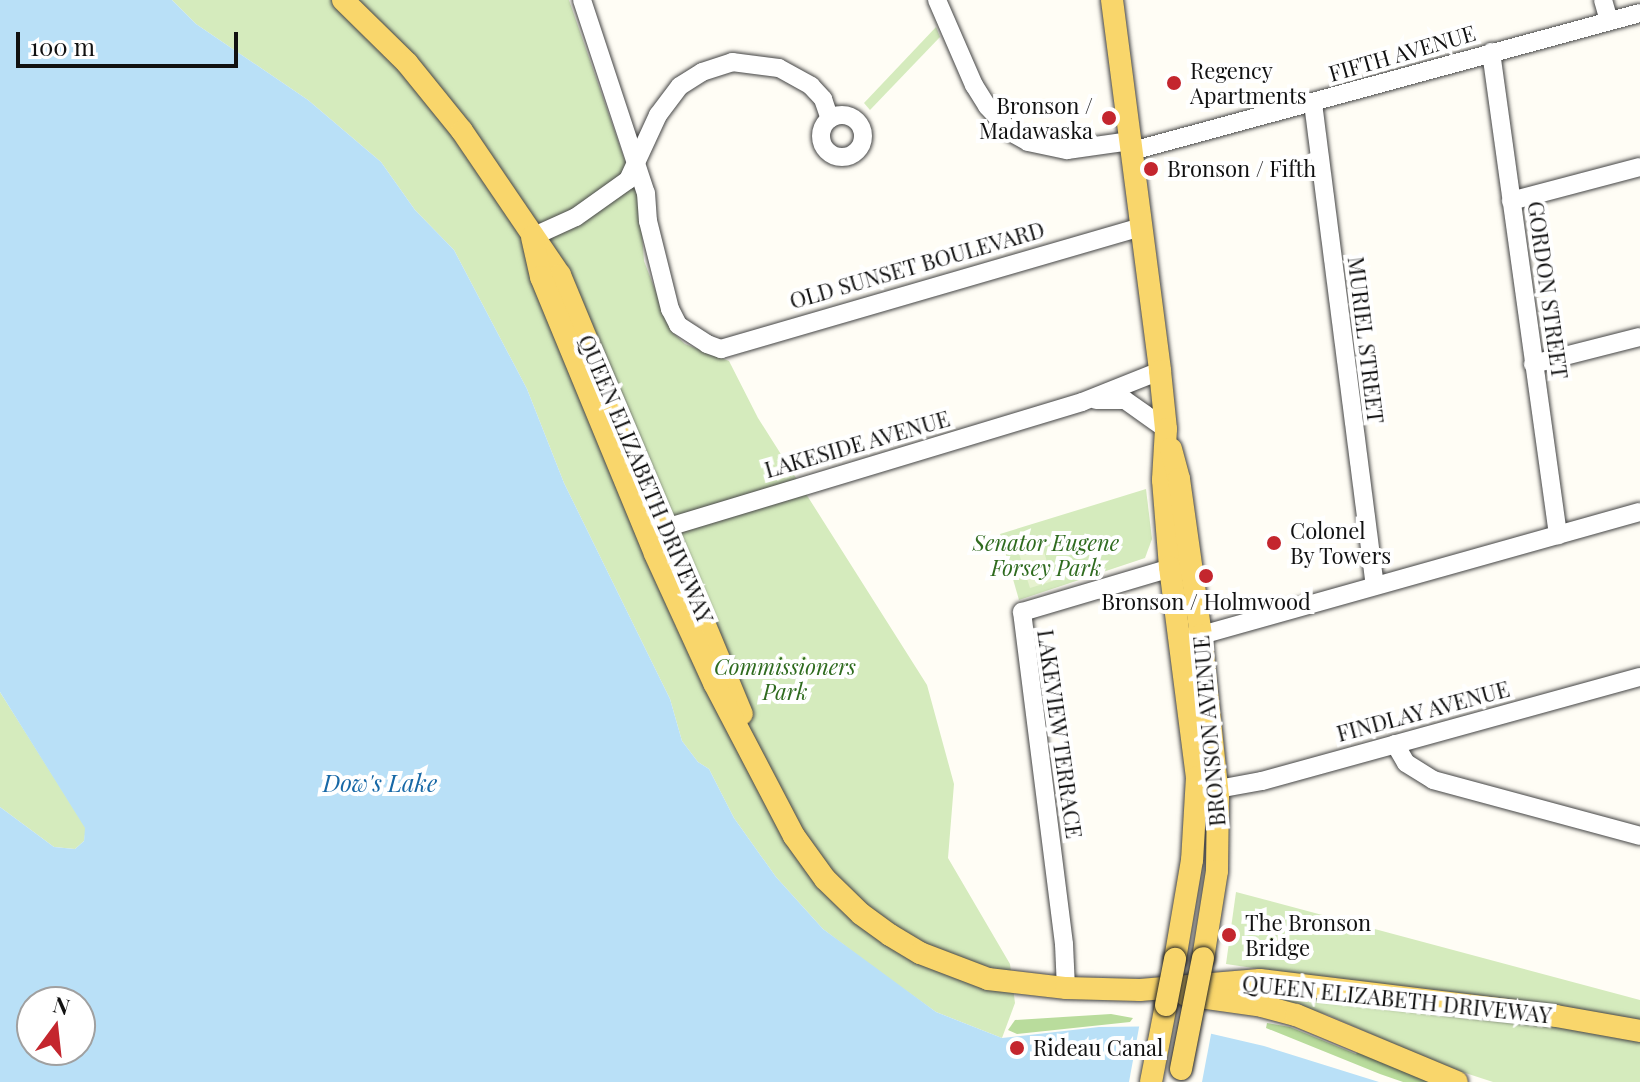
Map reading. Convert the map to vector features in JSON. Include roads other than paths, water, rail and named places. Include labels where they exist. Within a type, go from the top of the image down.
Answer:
[{"type":"main road","name":"QUEEN ELIZABETH DRIVEWAY","points":[[343,0],[407,63],[462,131],[493,172],[532,237],[541,277],[656,530],[733,686],[763,774],[794,836],[825,879],[861,914],[920,953],[988,979],[1066,988],[1153,990],[1260,980],[1394,999],[1556,1016],[1640,1031]]},
{"type":"main road","name":"BRONSON AVENUE","points":[[1112,0],[1160,371],[1166,429],[1163,480],[1218,789],[1217,871],[1179,1082]]},
{"type":"main road","name":"BRONSON AVENUE","points":[[1151,1082],[1192,860],[1197,792],[1190,638]]},
{"type":"main road","name":"QUEEN ELIZABETH DRIVEWAY","points":[[1153,990],[1287,1012],[1457,1082]]},
{"type":"street","points":[[582,0],[635,161]]},
{"type":"street","name":"FIFTH AVENUE","points":[[937,0],[974,85],[987,106],[1012,133],[1038,145],[1067,150],[1131,146],[1313,103],[1640,13]]},
{"type":"street","points":[[1603,0],[1609,21]]},
{"type":"street","name":"GORDON STREET","points":[[1491,52],[1558,535]]},
{"type":"street","points":[[532,237],[576,217],[628,180],[658,115],[680,86],[702,72],[732,62],[757,62],[798,77],[823,99],[830,119]]},
{"type":"street","name":"MURIEL STREET","points":[[1313,103],[1375,584]]},
{"type":"street","name":"OLD SUNSET BOULEVARD","points":[[635,161],[646,193],[648,221],[670,309],[678,325],[707,344],[721,349],[1141,227]]},
{"type":"street","points":[[1511,201],[1640,167]]},
{"type":"street","points":[[1533,364],[1640,337]]},
{"type":"street","name":"LAKESIDE AVENUE","points":[[656,530],[1082,402],[1160,371]]},
{"type":"street","name":"LAKESIDE AVENUE","points":[[1082,402],[1125,400],[1166,429]]},
{"type":"street","points":[[1190,638],[1640,512]]},
{"type":"street","name":"LAKEVIEW TERRACE","points":[[1066,988],[1064,944],[1022,612],[1180,565]]},
{"type":"street","name":"FINDLAY AVENUE","points":[[1218,789],[1262,781],[1640,677]]},
{"type":"street","points":[[1395,744],[1406,763],[1433,780],[1640,836]]},
{"type":"water","name":"Dow's Lake","points":[[0,0],[172,0],[196,24],[308,100],[381,162],[415,210],[454,250],[527,389],[564,483],[670,699],[682,741],[698,762],[709,769],[734,818],[776,877],[823,929],[936,1012],[1002,1038],[1099,1027],[1178,1026],[1264,1046],[1379,1082],[0,1082],[0,807],[54,847],[75,849],[84,841],[85,828],[0,692]]},
{"type":"place","name":"Regency Apartments","points":[[1174,83]]},
{"type":"place","name":"Bronson / Madawaska","points":[[1109,118]]},
{"type":"place","name":"Bronson / Fifth","points":[[1151,169]]},
{"type":"place","name":"Colonel By Towers","points":[[1274,543]]},
{"type":"place","name":"Bronson / Holmwood","points":[[1206,576]]},
{"type":"place","name":"The Bronson Bridge","points":[[1229,935]]},
{"type":"place","name":"Rideau Canal","points":[[1017,1048]]},
{"type":"park label","name":"Senator Eugene Forsey Park","points":[[1046,554]]},
{"type":"park label","name":"Commissioners Park","points":[[785,678]]}]
